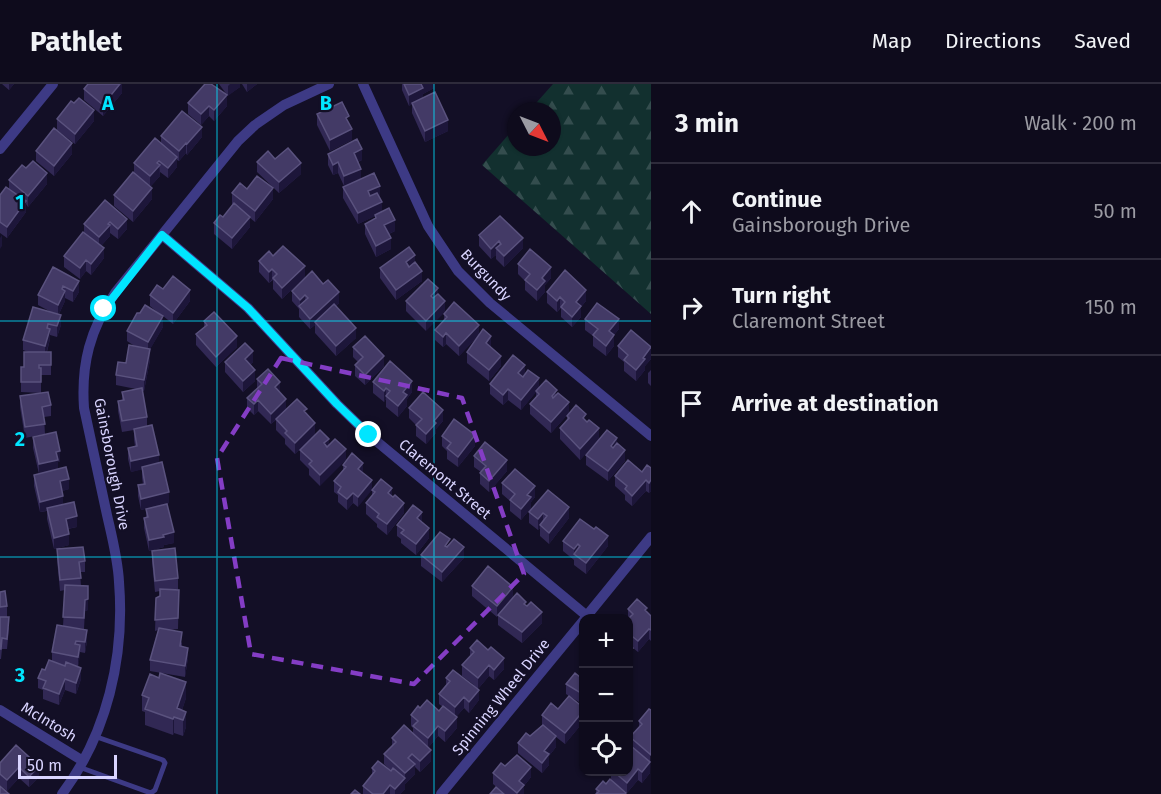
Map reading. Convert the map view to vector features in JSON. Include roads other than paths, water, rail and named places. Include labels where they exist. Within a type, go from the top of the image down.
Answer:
[{"type":"street","points":[[0,149],[53,84]]},
{"type":"street","name":"Gainsborough Drive","points":[[62,794],[81,764],[105,709],[115,669],[120,609],[116,559],[84,408],[84,364],[91,335],[104,309],[238,141],[255,125],[284,105],[329,84]]},
{"type":"street","name":"Burgundy","points":[[363,84],[428,226],[458,271],[490,303],[651,436]]},
{"type":"street","name":"Claremont Street","points":[[162,235],[248,308],[369,435],[580,614]]},
{"type":"street","name":"Spinning Wheel Drive","points":[[588,614],[651,537]]},
{"type":"street","name":"Spinning Wheel Drive","points":[[441,794],[579,625]]},
{"type":"street","name":"McIntosh","points":[[0,710],[81,764]]},
{"type":"lane","points":[[81,764],[151,793],[155,790],[165,763],[163,760],[94,736]]}]
